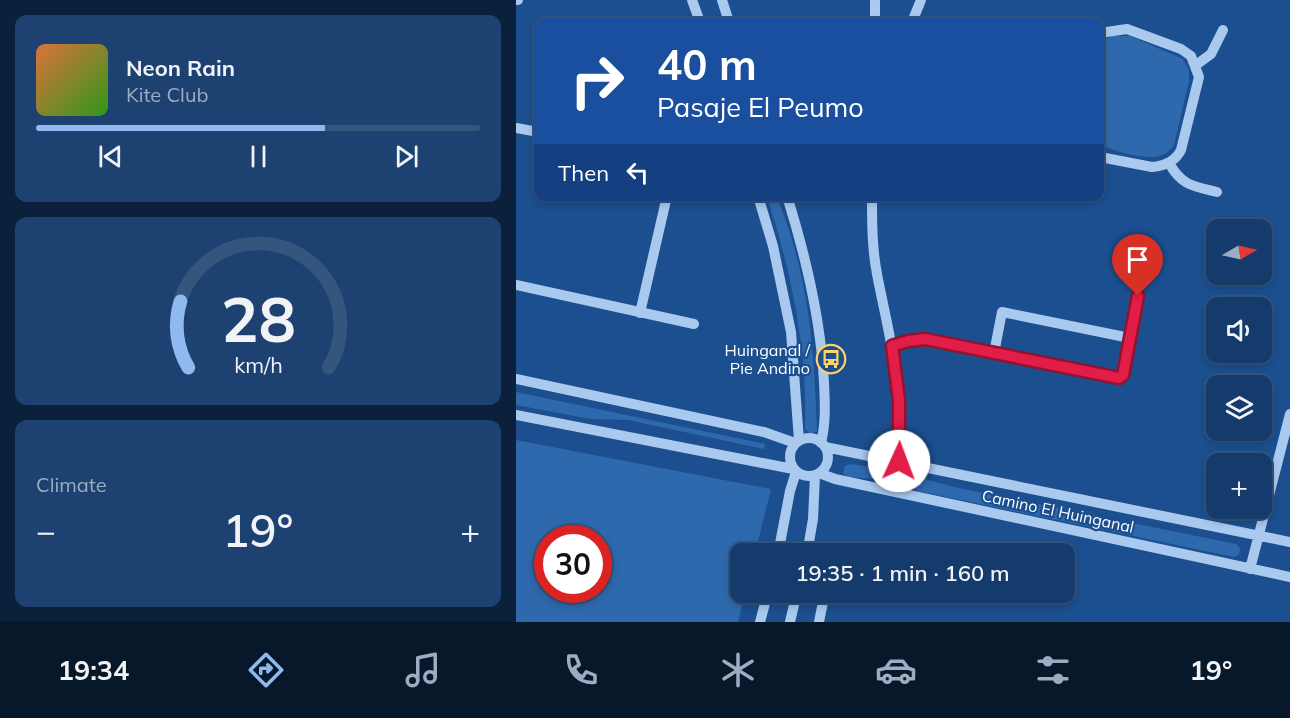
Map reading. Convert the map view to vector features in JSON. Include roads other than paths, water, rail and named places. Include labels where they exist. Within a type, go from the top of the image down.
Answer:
[{"type":"street","points":[[692,0],[699,18]]},
{"type":"street","points":[[722,0],[728,18]]},
{"type":"street","points":[[875,0],[875,18]]},
{"type":"street","points":[[914,18],[921,0]]},
{"type":"street","points":[[1104,32],[1127,29],[1181,49],[1191,56],[1199,77],[1181,150],[1177,157],[1169,163],[1152,167],[1104,158]]},
{"type":"street","points":[[1196,65],[1210,54],[1223,30]]},
{"type":"street","points":[[516,128],[534,131]]},
{"type":"street","points":[[1169,163],[1185,183],[1217,192]]},
{"type":"street","points":[[640,313],[666,201]]},
{"type":"street","points":[[760,201],[773,246],[789,321],[795,367],[797,442],[789,458],[795,471],[780,543]]},
{"type":"street","points":[[788,201],[816,310],[824,388],[823,445],[828,462],[817,475],[810,541]]},
{"type":"street","points":[[872,201],[873,249],[892,346],[899,400],[899,461],[895,480],[890,490]]},
{"type":"street","points":[[516,285],[694,324]]},
{"type":"street","points":[[892,346],[925,339],[1119,378],[1123,375],[1138,296]]},
{"type":"street","points":[[994,353],[1002,312],[1130,338]]},
{"type":"street","points":[[516,379],[764,432],[797,442],[813,438],[823,445]]},
{"type":"street","points":[[1250,569],[1290,414]]},
{"type":"street","points":[[516,415],[795,471],[805,477],[817,475]]},
{"type":"street","name":"Camino El Huinganal","points":[[823,445],[1290,542]]},
{"type":"street","name":"Camino El Huinganal","points":[[817,475],[1290,578]]},
{"type":"street","points":[[760,622],[765,603]]},
{"type":"street","points":[[790,622],[795,603]]},
{"type":"street","points":[[819,622],[823,603]]},
{"type":"place","name":"Huinganal / Pie Andino","points":[[831,359]]}]
